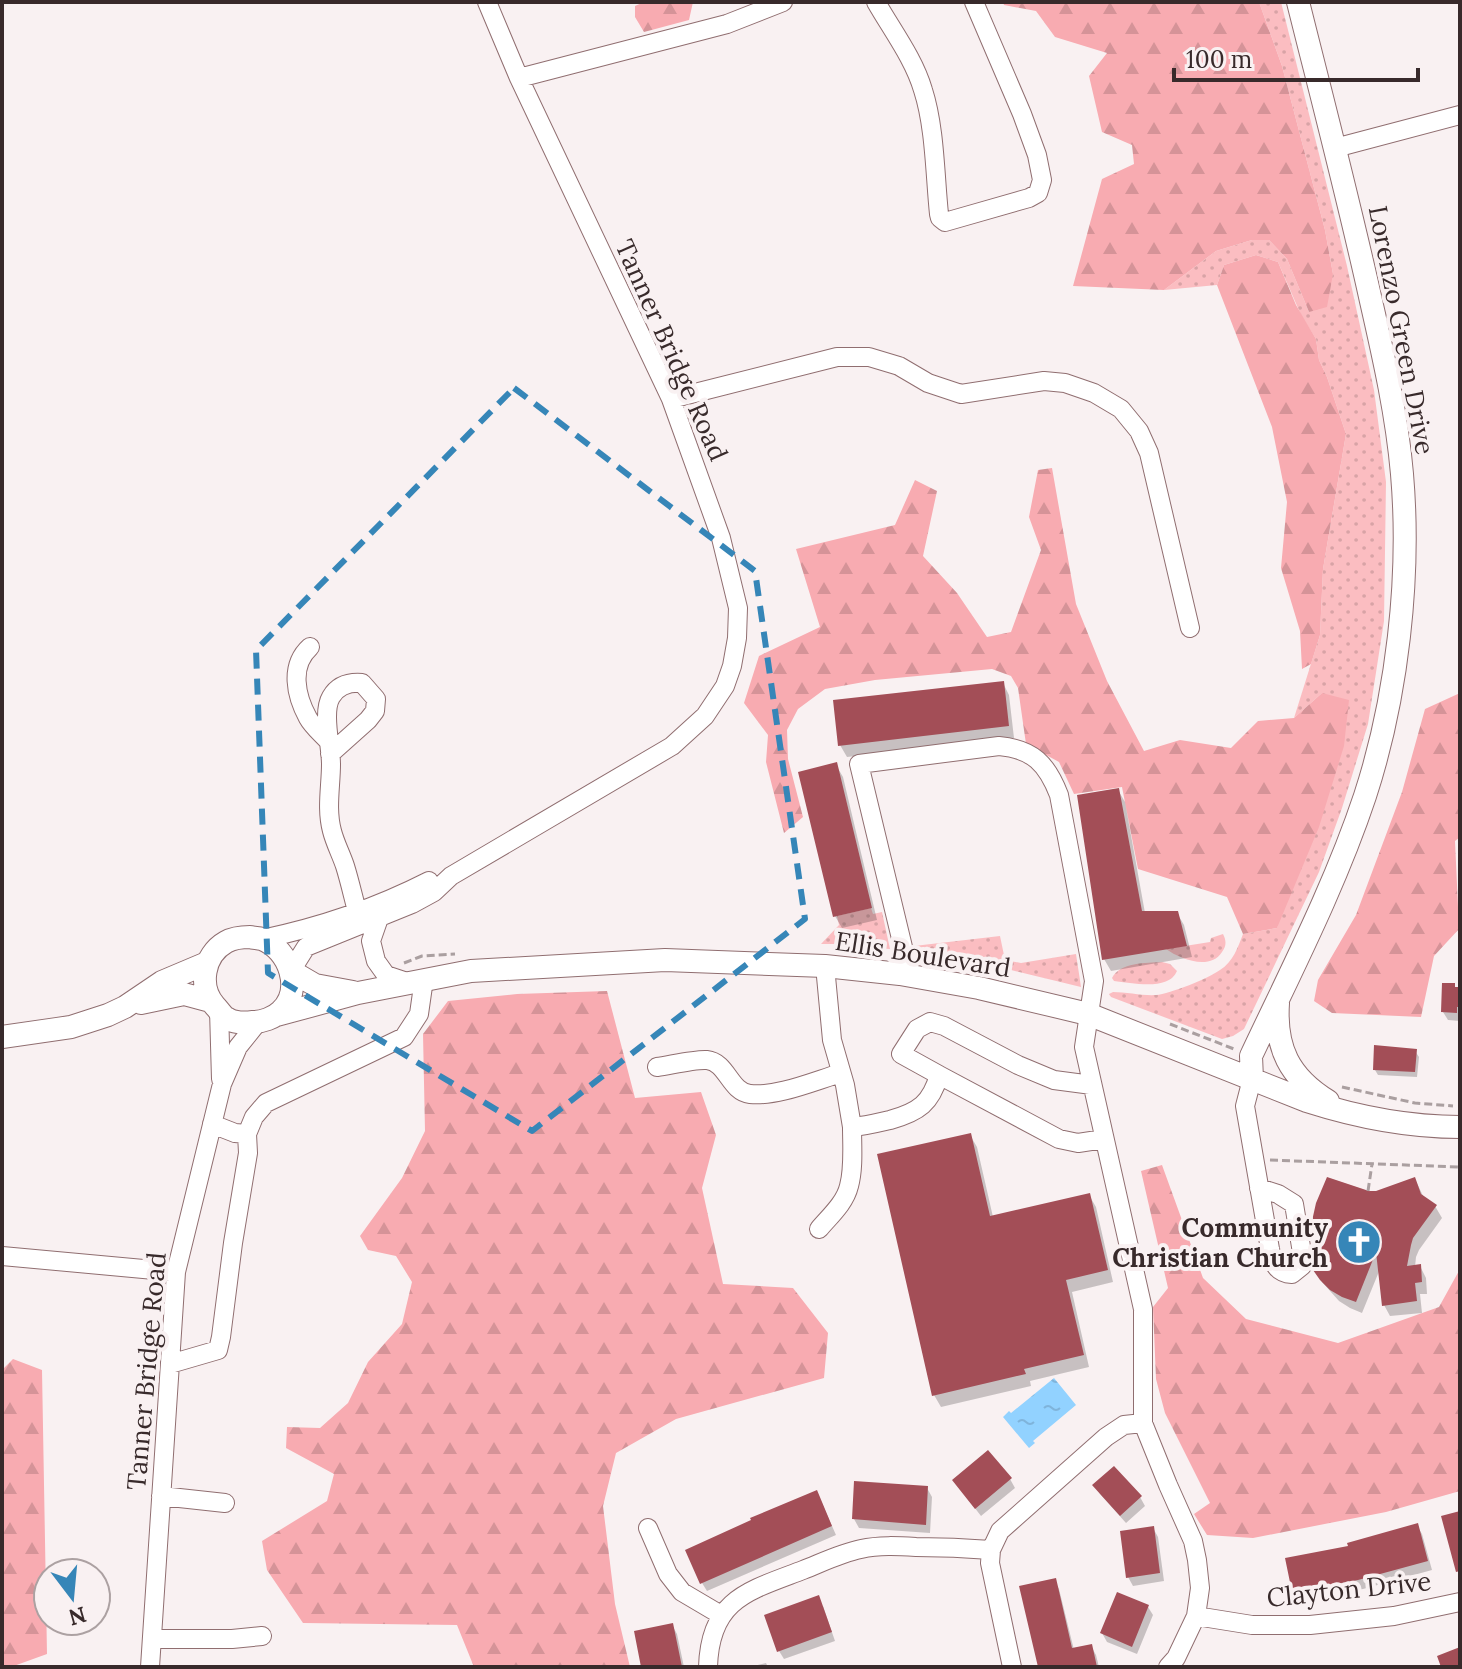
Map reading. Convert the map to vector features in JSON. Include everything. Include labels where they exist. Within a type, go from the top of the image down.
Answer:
[{"type":"main road","name":"Lorenzo Green Drive","points":[[1252,1079],[1251,1056],[1338,866],[1365,796],[1389,700],[1401,617],[1404,564],[1402,474],[1386,366],[1298,2]]},
{"type":"main road","points":[[235,938],[262,939],[287,961],[292,989],[288,1003],[268,1018],[241,1023],[227,1019],[205,989],[207,963],[223,943],[235,938]]},
{"type":"main road","name":"Ellis Boulevard","points":[[268,1018],[358,993],[471,971],[665,960],[825,966],[979,988],[1088,1014],[1307,1101],[1366,1118],[1431,1127],[1460,1127]]},
{"type":"main road","points":[[2,1037],[71,1027],[108,1015],[162,982],[207,963]]},
{"type":"main road","name":"Ellis Boulevard","points":[[291,971],[315,985],[358,993]]},
{"type":"main road","points":[[1286,982],[1277,1017],[1279,1043],[1287,1061],[1301,1080],[1325,1100],[1366,1118]]},
{"type":"main road","points":[[125,1007],[184,994],[215,1005]]},
{"type":"street","name":"Tanner Bridge Road","points":[[262,939],[359,919],[379,918],[434,892],[451,876],[672,746],[705,716],[725,686],[732,666],[738,608],[721,538],[671,399],[519,78],[487,2]]},
{"type":"street","points":[[876,2],[910,59],[923,89],[929,116],[939,214],[945,222],[1029,198],[1038,193],[1042,180],[1037,155],[1022,114],[974,2]]},
{"type":"street","points":[[519,78],[727,24],[779,3]]},
{"type":"street","points":[[1335,148],[1460,115]]},
{"type":"street","points":[[671,399],[837,357],[869,357],[899,366],[928,383],[961,394],[1044,381],[1065,383],[1094,393],[1121,409],[1139,431],[1149,453],[1190,628]]},
{"type":"street","points":[[310,647],[298,664],[297,691],[309,719],[330,748],[328,796],[332,830],[359,919]]},
{"type":"street","points":[[910,976],[859,764],[999,746],[1028,753],[1052,776],[1059,795],[1094,981],[1084,1047],[1143,1309],[1143,1423],[1193,1541],[1200,1588],[1196,1616],[1176,1658],[1168,1667]]},
{"type":"street","name":"Tanner Bridge Road","points":[[291,971],[306,947],[432,880],[451,876]]},
{"type":"street","points":[[170,1364],[218,1350],[248,1153],[247,1134],[254,1117],[266,1103],[404,1037],[419,1014],[416,981],[386,975],[376,961],[371,941],[379,918]]},
{"type":"street","points":[[819,1229],[840,1205],[849,1187],[852,1127],[832,1040],[825,966]]},
{"type":"street","name":"Tanner Bridge Road","points":[[215,1005],[222,1084]]},
{"type":"street","name":"Tanner Bridge Road","points":[[150,1667],[176,1272],[222,1084],[238,1047],[268,1018]]},
{"type":"street","points":[[1092,1085],[1054,1080],[930,1022],[917,1029],[901,1054],[1059,1139],[1078,1143],[1104,1139]]},
{"type":"street","points":[[657,1067],[709,1060],[747,1094],[772,1093],[841,1073]]},
{"type":"street","points":[[852,1127],[910,1115],[925,1104],[935,1090],[939,1075]]},
{"type":"street","points":[[1252,1079],[1245,1106],[1259,1188]]},
{"type":"street","points":[[212,1124],[247,1134]]},
{"type":"street","points":[[2,1256],[176,1272]]},
{"type":"street","points":[[1012,1667],[991,1575],[991,1550],[1000,1531],[1106,1437],[1124,1425],[1143,1423]]},
{"type":"street","points":[[161,1496],[225,1503]]},
{"type":"street","points":[[648,1528],[668,1574],[682,1592],[721,1615]]},
{"type":"street","points":[[708,1667],[714,1630],[721,1615],[735,1600],[755,1588],[860,1549],[893,1546],[991,1550]]},
{"type":"street","name":"Clayton Drive","points":[[1196,1616],[1252,1625],[1310,1625],[1394,1616],[1460,1602]]},
{"type":"street","points":[[152,1639],[262,1636]]},
{"type":"path","points":[[1337,1086],[1415,1103],[1459,1108]]},
{"type":"path","points":[[1255,1162],[1460,1167]]},
{"type":"path","points":[[1368,1191],[1372,1164]]},
{"type":"highlighted area","points":[[514,388],[755,571],[805,919],[532,1131],[268,973],[256,650]]},
{"type":"shaded area","points":[[1259,2],[1281,2],[1347,266],[1374,390],[1386,482],[1384,621],[1368,724],[1319,872],[1244,1029],[1222,1039],[1109,994],[1156,995],[1189,985],[1225,967],[1243,934],[1277,928],[1322,693],[1294,718],[1320,635],[1323,569],[1346,434],[1319,360],[1316,339],[1301,315],[1278,262],[1256,255],[1224,265],[1217,285],[1164,290],[1216,251],[1252,240],[1269,240],[1287,259],[1309,312],[1333,274],[1325,230],[1282,66]]},
{"type":"shaded area","points":[[871,908],[873,914],[882,912],[890,949],[821,944],[839,925],[837,916]]},
{"type":"shaded area","points":[[1223,934],[1224,949],[1210,961],[1187,959],[1166,949],[1210,942],[1211,938]]},
{"type":"shaded area","points":[[1000,936],[1005,960],[1021,963],[1076,954],[1081,987],[1003,968],[916,953],[914,946]]},
{"type":"shaded area","points":[[1170,964],[1177,971],[1166,981],[1140,984],[1114,981],[1112,978],[1127,966]]},
{"type":"green space","points":[[644,2],[693,2],[689,20],[644,32],[635,17],[635,6]]},
{"type":"green space","points":[[1003,2],[1259,2],[1282,66],[1325,230],[1333,274],[1327,307],[1309,312],[1287,259],[1269,240],[1252,240],[1216,251],[1164,290],[1073,286],[1102,179],[1134,164],[1132,145],[1102,132],[1089,76],[1107,53],[1055,37],[1036,11],[1004,5]]},
{"type":"green space","points":[[1256,255],[1278,262],[1296,305],[1316,339],[1319,360],[1346,434],[1323,569],[1320,635],[1311,664],[1302,669],[1300,631],[1281,568],[1287,502],[1272,427],[1217,285],[1224,265]]},
{"type":"green space","points":[[1052,468],[1076,604],[1107,681],[1144,751],[1180,740],[1231,748],[1258,721],[1294,718],[1322,693],[1349,700],[1344,746],[1319,827],[1277,928],[1243,934],[1227,897],[1138,869],[1122,787],[1074,794],[1059,762],[1026,744],[1018,688],[1011,676],[992,669],[875,680],[825,689],[798,709],[787,730],[788,759],[803,817],[784,833],[766,762],[768,735],[744,703],[759,656],[820,627],[796,549],[895,525],[915,480],[937,491],[923,556],[957,593],[987,637],[1011,632],[1041,550],[1029,517],[1038,470]]},
{"type":"green space","points":[[1460,693],[1460,837],[1455,841],[1459,929],[1434,956],[1421,1017],[1332,1013],[1314,1001],[1318,980],[1356,915],[1402,792],[1425,709]]},
{"type":"green space","points":[[607,991],[635,1098],[701,1092],[716,1135],[702,1188],[723,1284],[793,1288],[828,1333],[824,1378],[676,1419],[616,1453],[603,1506],[615,1604],[630,1667],[474,1667],[457,1625],[303,1623],[267,1570],[262,1541],[327,1501],[334,1474],[286,1448],[287,1427],[320,1428],[348,1403],[368,1362],[402,1324],[412,1282],[396,1256],[368,1250],[360,1236],[402,1178],[425,1131],[423,1034],[448,1001],[517,994]]},
{"type":"green space","points":[[1162,1165],[1203,1278],[1246,1319],[1338,1343],[1439,1307],[1460,1269],[1460,1491],[1386,1512],[1253,1538],[1207,1535],[1194,1514],[1210,1503],[1165,1413],[1156,1379],[1153,1307],[1168,1288],[1141,1171]]},
{"type":"green space","points":[[13,1359],[42,1370],[45,1557],[32,1557],[32,1637],[47,1637],[47,1654],[11,1667],[2,1667],[2,1370]]},
{"type":"water","points":[[1054,1378],[1076,1405],[1033,1441],[1035,1443],[1029,1448],[1003,1417]]},
{"type":"building","points":[[1004,681],[1009,726],[838,746],[833,700]]},
{"type":"building","points":[[837,762],[872,908],[833,917],[798,772]]},
{"type":"building","points":[[1119,788],[1142,911],[1178,911],[1187,946],[1102,960],[1077,795]]},
{"type":"building","points":[[1442,983],[1455,983],[1455,987],[1460,987],[1457,1013],[1441,1012]]},
{"type":"building","points":[[1374,1045],[1417,1049],[1415,1072],[1373,1070]]},
{"type":"building","points":[[971,1133],[990,1216],[1090,1193],[1108,1270],[1066,1280],[1084,1355],[1024,1369],[1026,1374],[932,1396],[877,1154]]},
{"type":"building","name":"Community Christian Church","points":[[1327,1177],[1376,1191],[1415,1177],[1421,1194],[1437,1205],[1411,1245],[1407,1266],[1421,1264],[1422,1282],[1415,1283],[1417,1301],[1382,1306],[1376,1252],[1356,1302],[1330,1290],[1320,1280],[1313,1270],[1312,1221]]},
{"type":"building","points":[[988,1450],[1012,1478],[975,1509],[952,1480]]},
{"type":"building","points":[[1114,1466],[1142,1496],[1120,1516],[1092,1485]]},
{"type":"building","points":[[854,1481],[928,1486],[926,1525],[852,1519]]},
{"type":"building","points":[[817,1490],[832,1526],[700,1584],[685,1550]]},
{"type":"building","points":[[1460,1511],[1460,1571],[1456,1572],[1441,1516]]},
{"type":"building","points":[[1418,1523],[1428,1561],[1358,1580],[1292,1592],[1285,1558],[1348,1546],[1347,1543]]},
{"type":"building","points":[[1154,1526],[1160,1573],[1126,1578],[1120,1531]]},
{"type":"building","points":[[1056,1578],[1072,1648],[1092,1644],[1097,1667],[1038,1667],[1019,1586]]},
{"type":"building","points":[[1117,1592],[1149,1605],[1132,1647],[1100,1633]]},
{"type":"building","points":[[819,1595],[832,1632],[777,1652],[764,1615]]},
{"type":"building","points":[[673,1623],[682,1667],[641,1667],[634,1631]]},
{"type":"building","points":[[1460,1647],[1460,1667],[1441,1667],[1437,1656]]},
{"type":"place","name":"Community Christian Church","points":[[1359,1242]]}]
